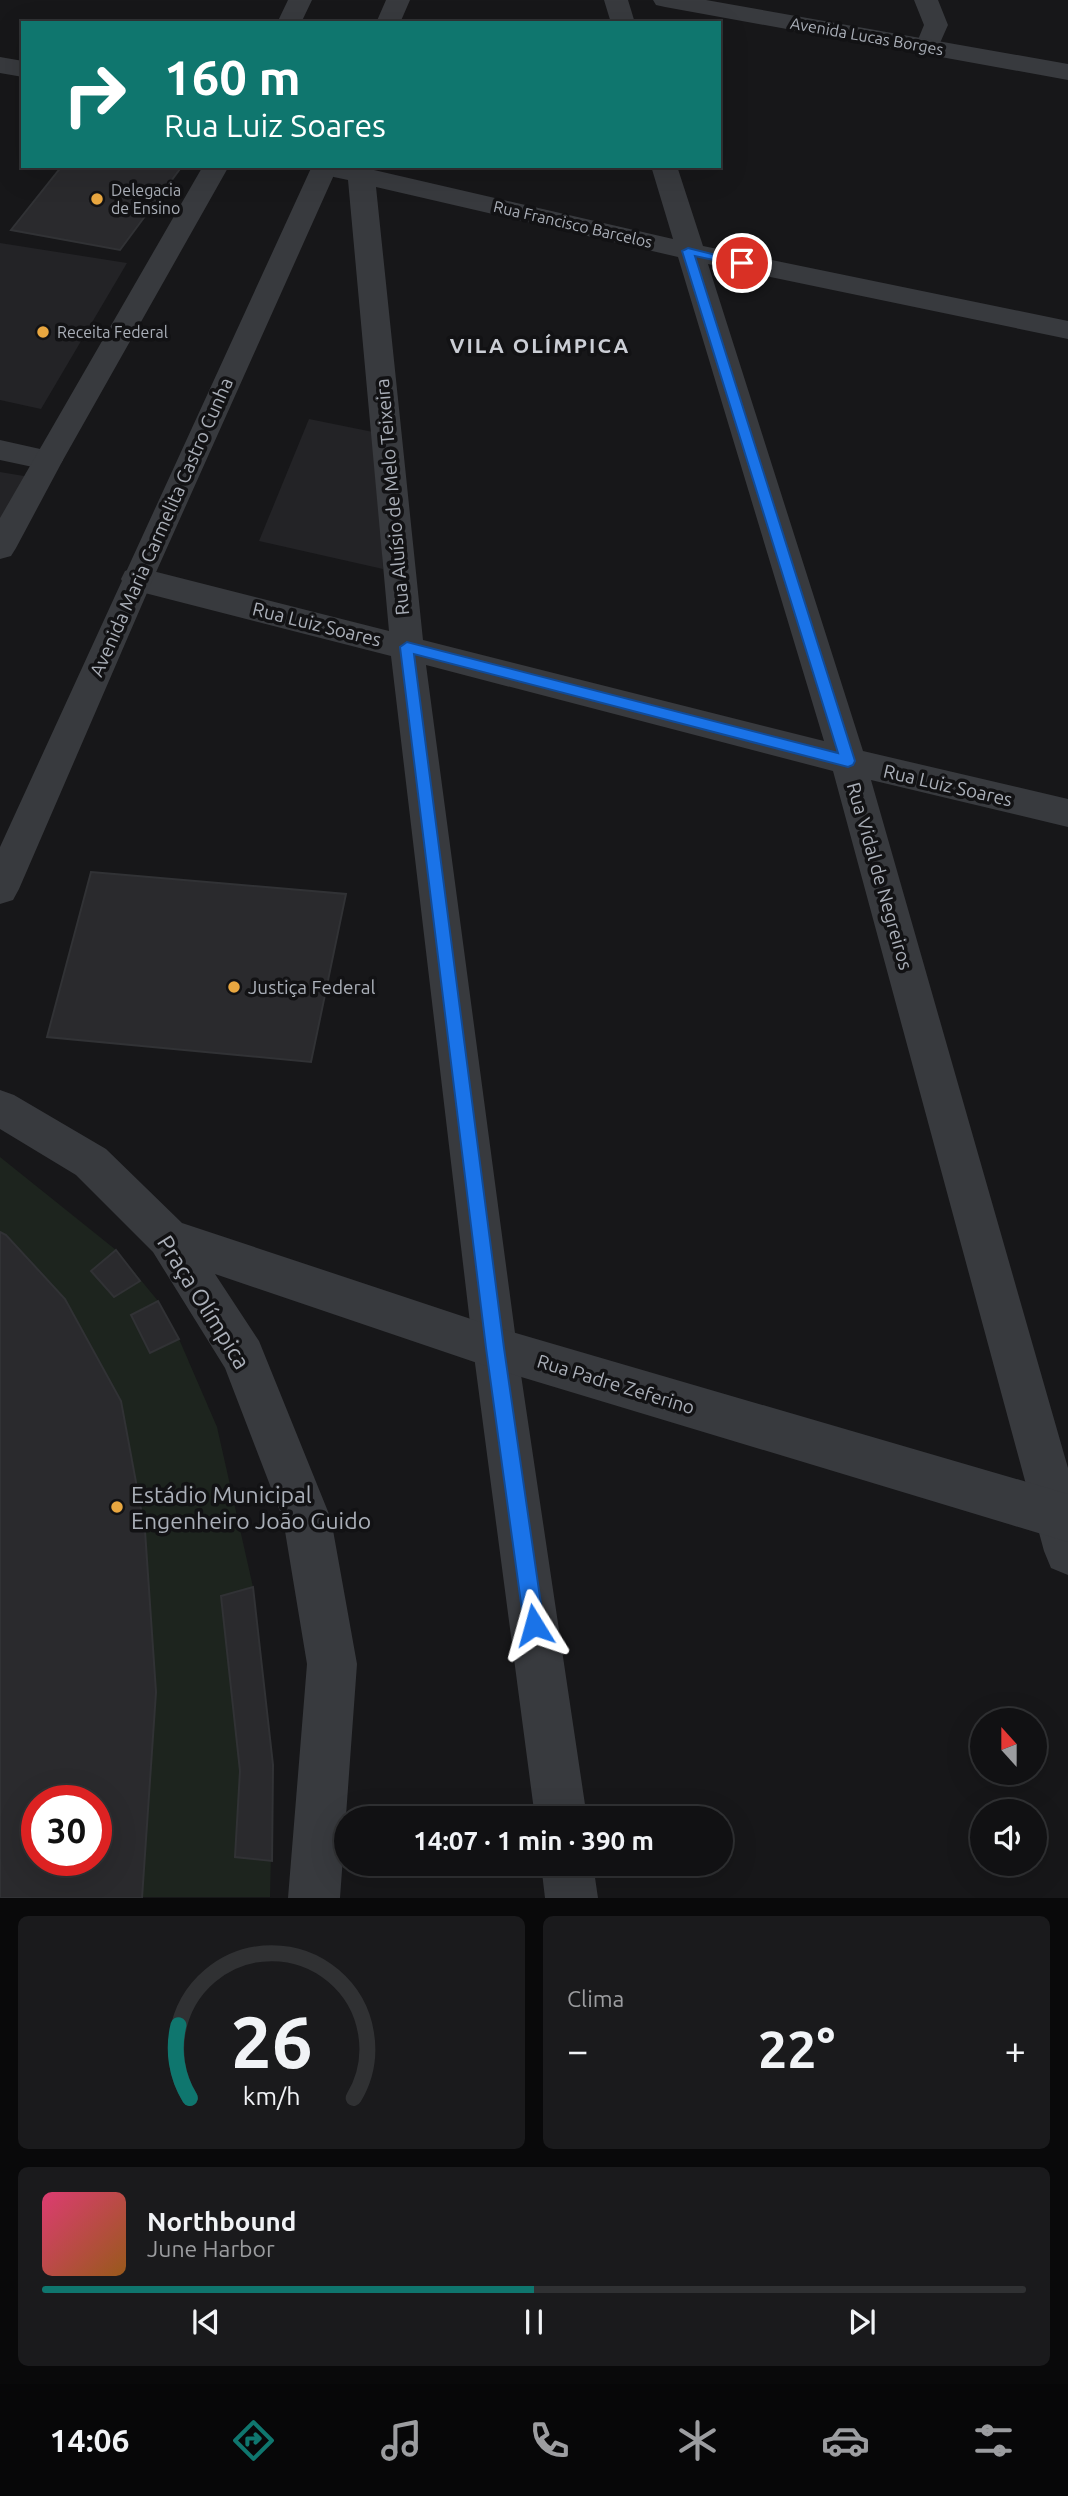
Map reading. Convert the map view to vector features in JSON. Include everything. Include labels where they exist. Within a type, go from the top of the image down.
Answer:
[{"type":"street","points":[[290,21],[300,0]]},
{"type":"street","points":[[389,21],[398,0]]},
{"type":"street","points":[[616,0],[622,21]]},
{"type":"street","name":"Avenida Lucas Borges","points":[[665,0],[932,36],[962,29]]},
{"type":"street","points":[[926,0],[932,36]]},
{"type":"street","name":"Avenida Lucas Borges","points":[[854,10],[932,36],[1068,72]]},
{"type":"street","points":[[0,65],[21,69]]},
{"type":"street","points":[[0,548],[47,460],[215,168]]},
{"type":"street","name":"Rua Vidal de Negreiros","points":[[665,168],[688,251],[848,761],[1065,1528]]},
{"type":"street","name":"Rua Francisco Barcelos","points":[[332,169],[688,251],[1068,330]]},
{"type":"street","name":"Avenida Maria Carmelita Castro Cunha","points":[[0,889],[136,579],[332,169]]},
{"type":"street","name":"Rua Aluísio de Melo Teixeira","points":[[332,169],[407,647],[495,1348],[559,1806]]},
{"type":"street","points":[[0,450],[47,460]]},
{"type":"street","name":"Rua Luiz Soares","points":[[136,579],[848,761],[1068,813]]},
{"type":"street","name":"Praça Olímpica","points":[[0,1108],[91,1162],[168,1238],[243,1356],[307,1519],[332,1664],[314,1898]]},
{"type":"street","name":"Rua Padre Zeferino","points":[[168,1238],[495,1348],[1065,1528]]},
{"type":"street","points":[[569,1876],[572,1898]]},
{"type":"shaded area","name":"Receita Federal","points":[[0,243],[127,263],[41,409],[0,400]]},
{"type":"shaded area","points":[[309,419],[378,433],[383,569],[259,541]]},
{"type":"shaded area","points":[[0,472],[30,477],[0,532]]},
{"type":"shaded area","name":"Estádio Municipal Engenheiro João Guido","points":[[0,1157],[116,1250],[158,1301],[179,1339],[217,1427],[253,1587],[273,1765],[270,1897],[0,1897]]},
{"type":"building","name":"Delegacia de Ensino","points":[[60,168],[180,169],[120,250],[11,230]]},
{"type":"building","points":[[91,872],[346,894],[311,1062],[47,1037]]},
{"type":"building","points":[[0,1232],[6,1235],[65,1299],[121,1401],[145,1531],[156,1692],[142,1898],[0,1898]]},
{"type":"building","points":[[116,1250],[140,1281],[114,1297],[91,1271]]},
{"type":"building","points":[[158,1301],[179,1339],[150,1353],[131,1315]]},
{"type":"building","points":[[253,1587],[273,1765],[272,1861],[235,1857],[240,1771],[221,1596]]},
{"type":"place","name":"Delegacia de Ensino","points":[[97,199]]},
{"type":"place","name":"Receita Federal","points":[[43,332]]},
{"type":"place","name":"Justiça Federal","points":[[234,987]]},
{"type":"place","name":"Estádio Municipal Engenheiro João Guido","points":[[117,1507]]},
{"type":"district","name":"VILA OLÍMPICA","points":[[540,345]]},
{"type":"route","points":[[534,1625],[495,1348],[407,647],[848,761],[688,251],[742,263]]}]
